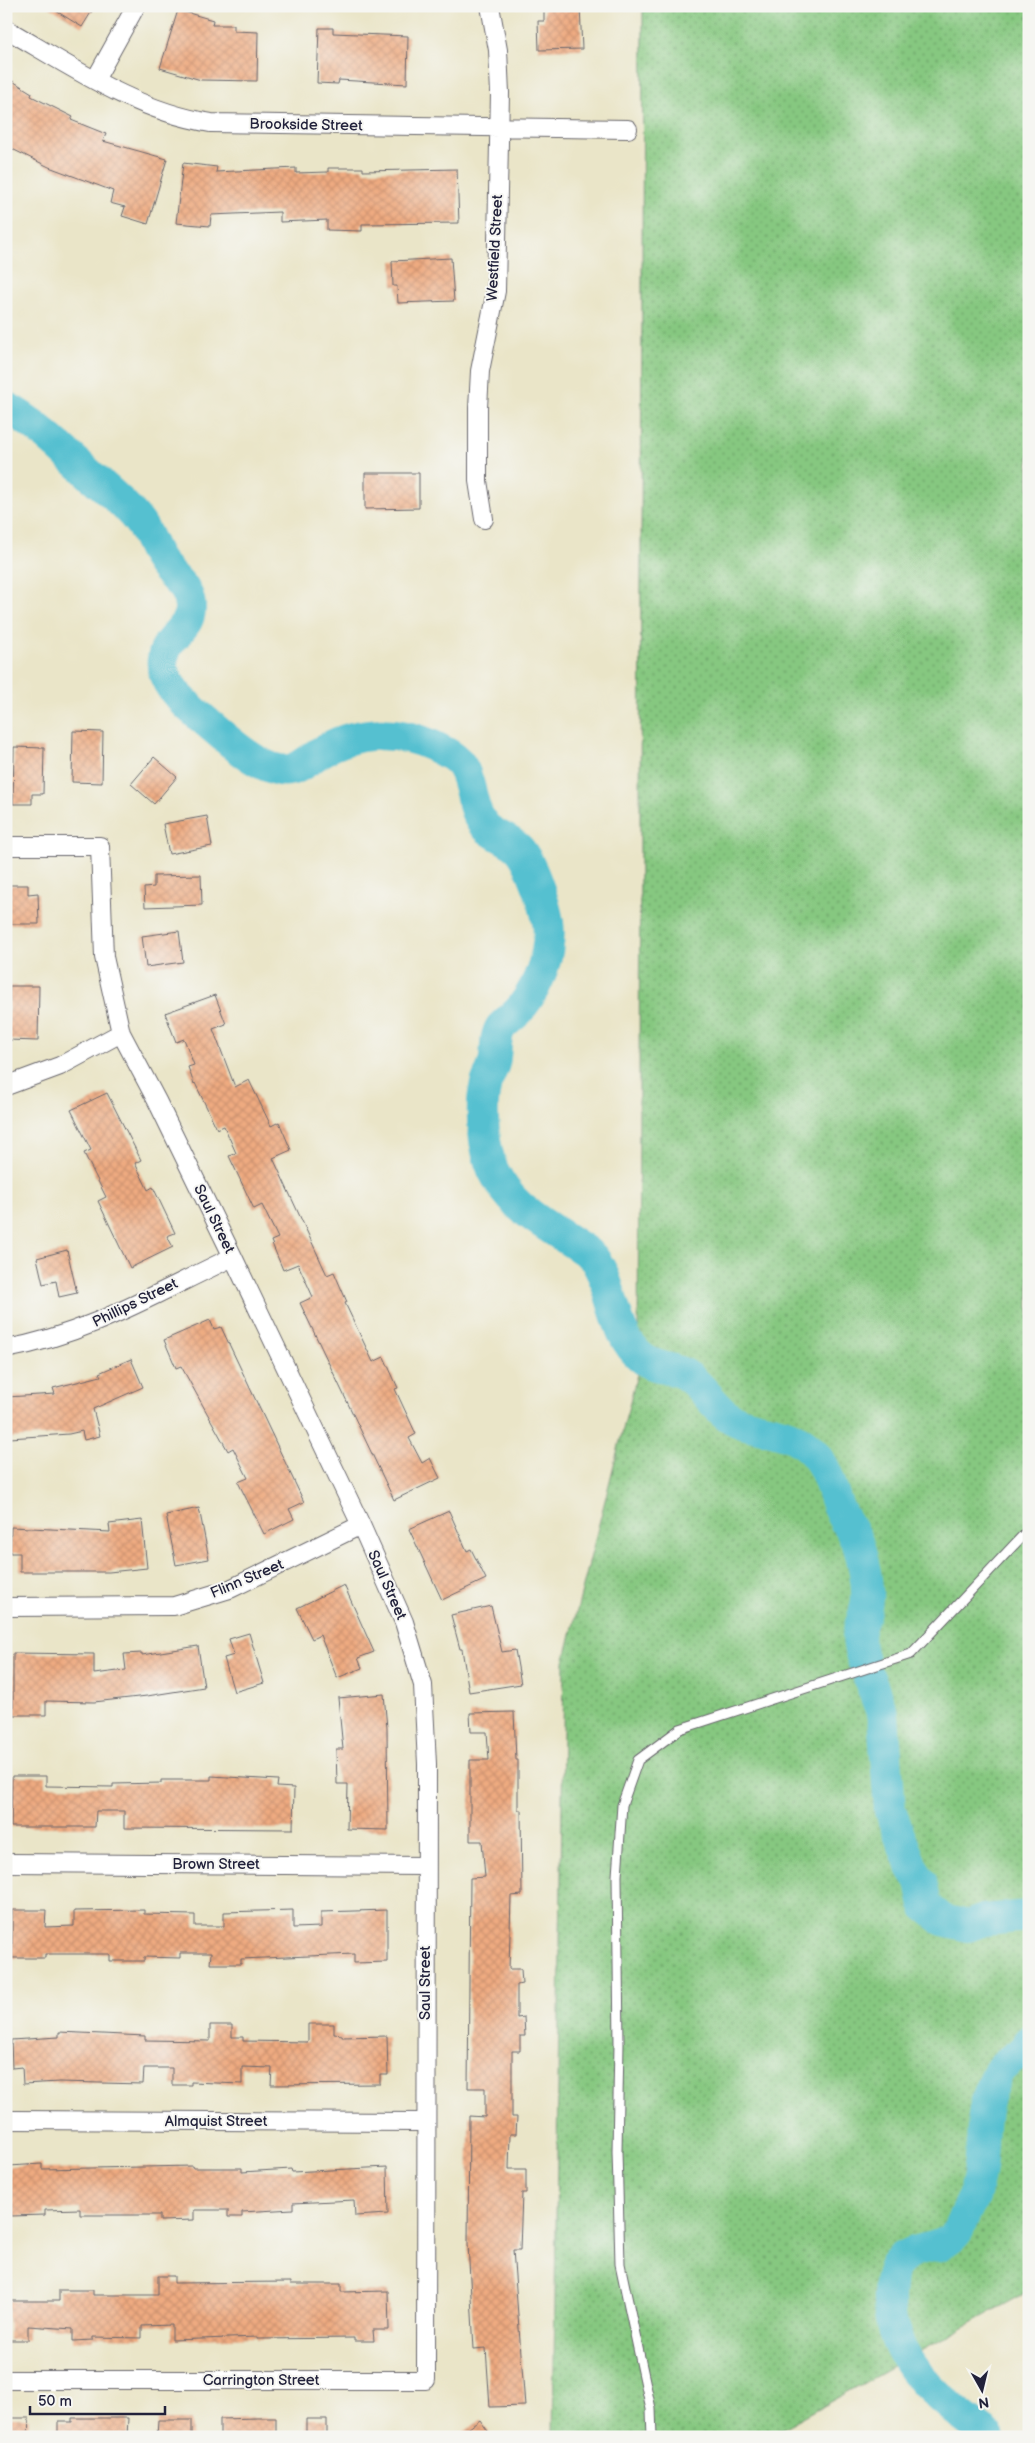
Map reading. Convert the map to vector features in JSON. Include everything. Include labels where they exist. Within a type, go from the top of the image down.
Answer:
[{"type":"street","points":[[95,80],[136,6]]},
{"type":"street","name":"Westfield Street","points":[[484,519],[478,481],[478,408],[480,371],[496,291],[500,128],[498,50],[490,6]]},
{"type":"street","name":"Brookside Street","points":[[6,29],[95,80],[160,112],[211,124],[628,129]]},
{"type":"street","name":"Saul Street","points":[[6,846],[100,846],[104,957],[121,1033],[157,1101],[233,1257],[361,1526],[404,1622],[423,1685],[426,1764],[426,2380]]},
{"type":"street","points":[[6,1086],[60,1066],[121,1033]]},
{"type":"street","name":"Phillips Street","points":[[6,1349],[29,1345],[104,1321],[233,1257]]},
{"type":"street","name":"Flinn Street","points":[[6,1606],[174,1606],[230,1589],[361,1526]]},
{"type":"street","name":"Brown Street","points":[[6,1863],[425,1866]]},
{"type":"street","name":"Almquist Street","points":[[6,2120],[425,2122]]},
{"type":"street","name":"Carrington Street","points":[[6,2380],[426,2380]]},
{"type":"lane","points":[[652,2437],[651,2409],[620,2264],[617,2151],[619,2044],[617,1876],[622,1805],[638,1760],[680,1729],[911,1654],[1029,1529]]},
{"type":"green space","points":[[643,6],[1029,6],[1029,2291],[767,2437],[553,2437],[564,1662],[638,1370]]},
{"type":"building","points":[[48,6],[95,6],[82,27]]},
{"type":"building","points":[[580,7],[582,49],[539,50],[538,21],[544,21],[544,8]]},
{"type":"building","points":[[178,10],[213,20],[212,25],[234,25],[234,31],[258,32],[257,81],[201,80],[160,68]]},
{"type":"building","points":[[319,28],[333,28],[333,33],[408,36],[407,84],[339,80],[338,84],[317,83]]},
{"type":"building","points":[[6,77],[32,93],[31,96],[73,117],[71,120],[106,134],[103,141],[167,159],[148,224],[122,216],[125,207],[110,203],[113,191],[49,167],[6,146]]},
{"type":"building","points":[[183,163],[217,167],[216,172],[296,168],[296,173],[328,172],[328,168],[363,168],[363,171],[457,169],[459,223],[362,224],[362,231],[327,230],[327,220],[280,222],[280,212],[211,215],[210,226],[176,223]]},
{"type":"building","points":[[451,258],[454,301],[398,303],[397,286],[393,286],[392,261]]},
{"type":"building","points":[[365,473],[419,473],[419,508],[365,509]]},
{"type":"building","points":[[73,731],[103,732],[102,783],[72,782]]},
{"type":"building","points":[[14,747],[44,748],[43,794],[32,794],[32,804],[13,804]]},
{"type":"building","points":[[154,757],[177,777],[154,804],[131,784]]},
{"type":"building","points":[[207,816],[212,846],[169,854],[163,824]]},
{"type":"building","points":[[201,875],[202,905],[145,907],[144,888],[154,887],[154,876]]},
{"type":"building","points":[[7,885],[28,885],[28,894],[38,893],[39,924],[8,924]]},
{"type":"building","points":[[179,931],[183,962],[146,967],[142,936]]},
{"type":"building","points":[[9,986],[39,986],[38,1041],[8,1040]]},
{"type":"building","points":[[215,995],[226,1024],[213,1029],[235,1087],[249,1080],[271,1126],[279,1122],[291,1150],[273,1158],[327,1275],[334,1272],[347,1302],[345,1303],[373,1362],[384,1357],[398,1388],[395,1389],[416,1434],[409,1438],[422,1463],[430,1458],[440,1478],[394,1500],[300,1303],[313,1297],[298,1264],[283,1270],[271,1241],[278,1238],[262,1205],[254,1209],[229,1156],[236,1153],[224,1126],[217,1129],[194,1084],[188,1067],[194,1065],[184,1039],[176,1042],[165,1013]]},
{"type":"building","points":[[107,1093],[141,1160],[135,1163],[148,1190],[153,1187],[175,1233],[167,1236],[173,1247],[130,1268],[98,1201],[106,1197],[84,1153],[91,1150],[71,1110]]},
{"type":"building","points":[[67,1250],[77,1293],[59,1297],[56,1281],[43,1284],[37,1258]]},
{"type":"building","points":[[210,1320],[214,1329],[221,1327],[304,1502],[289,1509],[294,1519],[264,1534],[238,1482],[248,1478],[233,1448],[228,1451],[181,1366],[176,1368],[164,1340]]},
{"type":"building","points":[[131,1359],[143,1387],[93,1409],[100,1436],[84,1440],[82,1431],[69,1434],[10,1438],[7,1397],[55,1394],[53,1388],[101,1376],[99,1373]]},
{"type":"building","points":[[199,1508],[209,1559],[176,1565],[166,1515]]},
{"type":"building","points":[[449,1511],[467,1551],[471,1549],[486,1579],[442,1600],[409,1529]]},
{"type":"building","points":[[142,1520],[147,1568],[109,1572],[20,1572],[20,1553],[10,1553],[11,1527],[110,1532],[109,1524]]},
{"type":"building","points":[[344,1585],[374,1652],[358,1658],[362,1668],[337,1678],[320,1635],[312,1639],[297,1608]]},
{"type":"building","points":[[491,1606],[502,1652],[515,1650],[521,1684],[469,1692],[462,1649],[460,1649],[451,1615]]},
{"type":"building","points":[[249,1633],[264,1683],[234,1692],[224,1658],[234,1655],[229,1639]]},
{"type":"building","points":[[198,1646],[204,1687],[94,1702],[46,1701],[46,1715],[13,1715],[13,1653],[94,1654],[94,1674],[126,1670],[124,1654],[142,1653],[142,1655]]},
{"type":"building","points":[[384,1694],[387,1728],[388,1830],[347,1829],[348,1784],[337,1784],[336,1749],[343,1749],[338,1698]]},
{"type":"building","points":[[514,1712],[516,1760],[518,1760],[518,1810],[521,1810],[522,1895],[511,1896],[509,1969],[521,1969],[522,1984],[517,1985],[517,2018],[524,2017],[525,2036],[520,2036],[520,2051],[512,2051],[512,2117],[517,2117],[516,2134],[510,2134],[509,2169],[526,2169],[526,2193],[522,2193],[520,2250],[513,2250],[525,2406],[490,2407],[486,2348],[474,2349],[468,2244],[469,2116],[485,2117],[485,2088],[468,2088],[470,1878],[485,1877],[482,1841],[470,1841],[470,1760],[489,1760],[487,1732],[471,1732],[470,1713]]},
{"type":"building","points":[[12,1776],[46,1776],[46,1786],[113,1787],[113,1784],[161,1783],[161,1780],[211,1780],[211,1776],[278,1780],[277,1787],[294,1788],[293,1829],[124,1828],[124,1811],[96,1811],[95,1827],[11,1827]]},
{"type":"building","points":[[12,1910],[46,1910],[45,1927],[74,1926],[74,1911],[144,1910],[144,1914],[195,1915],[195,1926],[224,1926],[224,1912],[293,1910],[293,1928],[321,1927],[321,1912],[387,1910],[387,1962],[354,1963],[354,1954],[241,1959],[241,1964],[210,1964],[211,1953],[180,1953],[180,1958],[144,1957],[144,1961],[110,1961],[110,1954],[45,1954],[45,1958],[12,1958]]},
{"type":"building","points":[[308,2024],[334,2024],[334,2034],[342,2035],[342,2037],[387,2036],[388,2075],[380,2075],[380,2084],[271,2085],[272,2068],[242,2067],[242,2084],[191,2082],[191,2085],[172,2085],[172,2068],[144,2068],[143,2084],[59,2082],[23,2084],[22,2067],[12,2068],[11,2040],[59,2037],[59,2032],[145,2036],[145,2040],[210,2041],[210,2025],[232,2025],[232,2037],[243,2037],[243,2041],[308,2042]]},
{"type":"building","points":[[42,2164],[42,2169],[192,2166],[193,2168],[242,2168],[242,2172],[291,2169],[292,2172],[387,2167],[388,2214],[355,2216],[354,2200],[293,2203],[293,2209],[242,2212],[242,2217],[228,2217],[228,2210],[194,2210],[194,2220],[160,2221],[160,2215],[80,2215],[80,2209],[45,2210],[45,2215],[11,2216],[9,2166]]},
{"type":"building","points":[[158,2276],[174,2276],[174,2283],[291,2282],[291,2284],[341,2284],[341,2292],[388,2291],[389,2330],[373,2330],[374,2341],[354,2341],[354,2338],[257,2339],[257,2337],[172,2340],[172,2325],[142,2326],[142,2338],[93,2337],[93,2340],[73,2341],[73,2329],[28,2326],[28,2340],[9,2340],[8,2301],[59,2301],[59,2290],[93,2290],[93,2295],[158,2295]]},
{"type":"building","points":[[9,2418],[29,2418],[28,2437],[8,2437]]},
{"type":"building","points":[[72,2418],[128,2418],[127,2437],[58,2437],[58,2422],[72,2422]]},
{"type":"building","points":[[276,2418],[276,2437],[220,2437],[220,2419]]},
{"type":"building","points":[[306,2419],[327,2419],[327,2437],[306,2437]]},
{"type":"building","points":[[158,2420],[192,2420],[192,2437],[157,2437]]},
{"type":"building","points":[[480,2420],[492,2437],[457,2437]]},
{"type":"waterway","points":[[6,407],[27,420],[47,436],[126,507],[141,526],[164,567],[186,592],[189,598],[189,615],[166,649],[163,660],[168,682],[193,711],[249,756],[269,767],[279,770],[296,768],[332,745],[361,736],[375,734],[390,735],[419,740],[433,746],[460,763],[466,774],[474,806],[481,821],[486,827],[513,844],[522,853],[532,871],[544,904],[548,922],[548,945],[539,979],[519,1011],[501,1027],[497,1035],[494,1063],[486,1085],[483,1107],[485,1141],[493,1170],[509,1195],[527,1212],[588,1253],[595,1260],[607,1284],[619,1324],[632,1348],[642,1358],[652,1364],[684,1374],[698,1385],[724,1413],[732,1418],[793,1437],[811,1450],[820,1461],[827,1474],[840,1512],[860,1550],[867,1585],[866,1608],[858,1633],[863,1660]]},
{"type":"waterway","points":[[869,1678],[883,1715],[890,1811],[912,1867],[921,1881],[926,1906],[943,1920],[968,1926],[984,1920],[1029,1916]]},
{"type":"waterway","points":[[990,2437],[936,2394],[907,2360],[897,2341],[891,2320],[890,2283],[895,2266],[903,2257],[918,2250],[943,2243],[950,2239],[959,2229],[976,2188],[981,2162],[984,2116],[991,2087],[1000,2070],[1021,2052],[1029,2041]]}]
